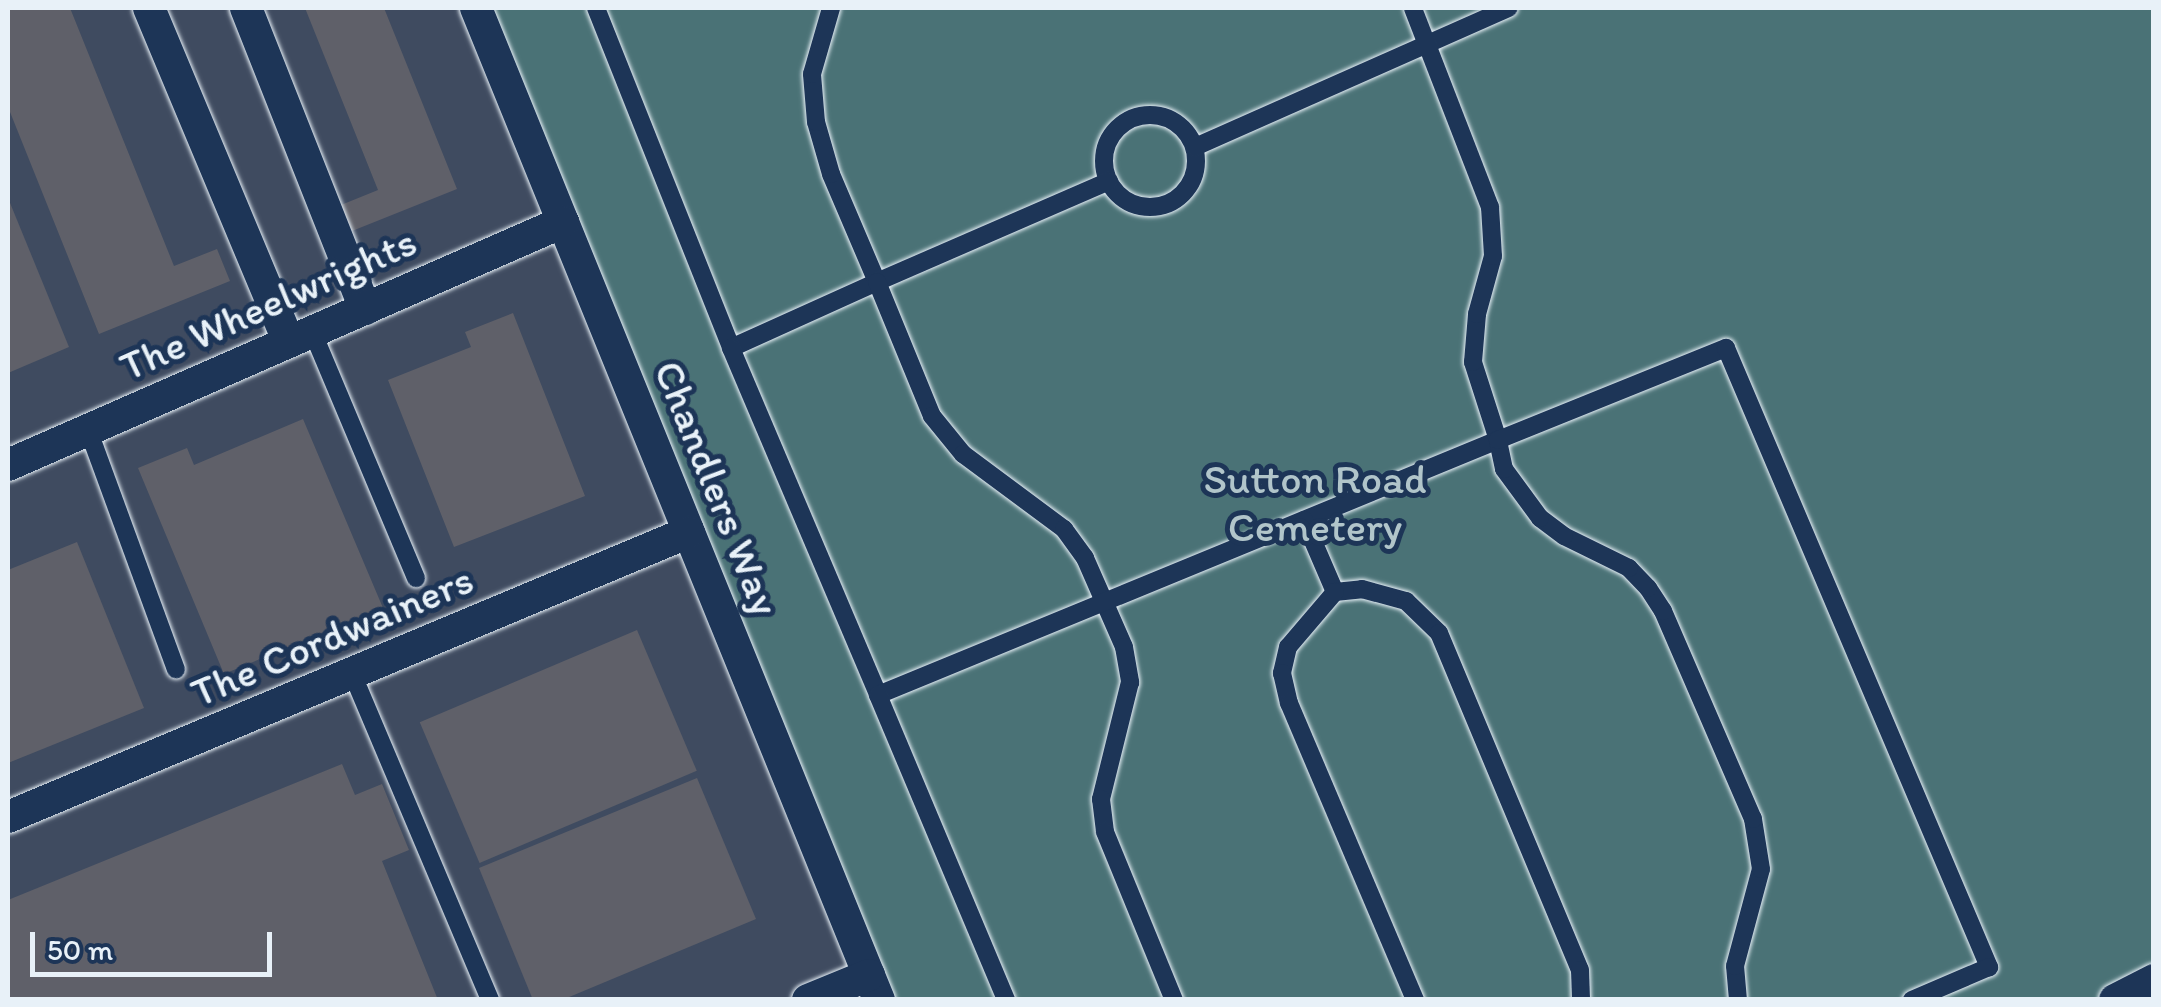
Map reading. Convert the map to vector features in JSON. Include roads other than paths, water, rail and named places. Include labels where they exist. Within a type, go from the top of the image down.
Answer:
[{"type":"street","points":[[149,8],[301,338]]},
{"type":"street","points":[[246,8],[365,309]]},
{"type":"street","name":"Chandlers Way","points":[[476,8],[874,987]]},
{"type":"street","name":"The Wheelwrights","points":[[8,465],[563,222]]},
{"type":"street","name":"The Cordwainers","points":[[8,818],[689,532]]},
{"type":"street","points":[[2115,1000],[2154,980]]},
{"type":"street","points":[[808,1000],[874,987]]},
{"type":"lane","points":[[596,8],[731,348],[1006,1000]]},
{"type":"lane","points":[[831,8],[812,74],[816,122],[831,174],[932,416],[962,454],[1064,529],[1085,558],[1124,647],[1130,682],[1102,799],[1105,832],[1174,1000]]},
{"type":"lane","points":[[1413,8],[1490,207],[1493,256],[1477,314],[1473,362],[1504,469],[1540,518],[1564,536],[1629,568],[1648,588],[1663,611],[1760,842],[1755,902],[1734,966],[1738,1000]]},
{"type":"lane","points":[[1195,146],[1509,8]]},
{"type":"lane","points":[[1159,115],[1174,121],[1195,146],[1197,167],[1192,184],[1172,203],[1149,208],[1132,204],[1108,182],[1104,155],[1110,139],[1122,124],[1138,116],[1159,115]]},
{"type":"lane","points":[[731,348],[1108,182]]},
{"type":"lane","points":[[301,338],[416,578]]},
{"type":"lane","points":[[878,695],[1726,348],[1988,967],[1912,1000]]},
{"type":"lane","points":[[88,429],[176,669]]},
{"type":"lane","points":[[1304,520],[1335,592]]},
{"type":"lane","points":[[1415,1000],[1289,703],[1282,672],[1288,647],[1335,592],[1362,590],[1406,601],[1439,633],[1580,970],[1581,1000]]},
{"type":"lane","points":[[352,673],[490,1000]]},
{"type":"park label","name":"Sutton Road Cemetery","points":[[1315,503]]}]
